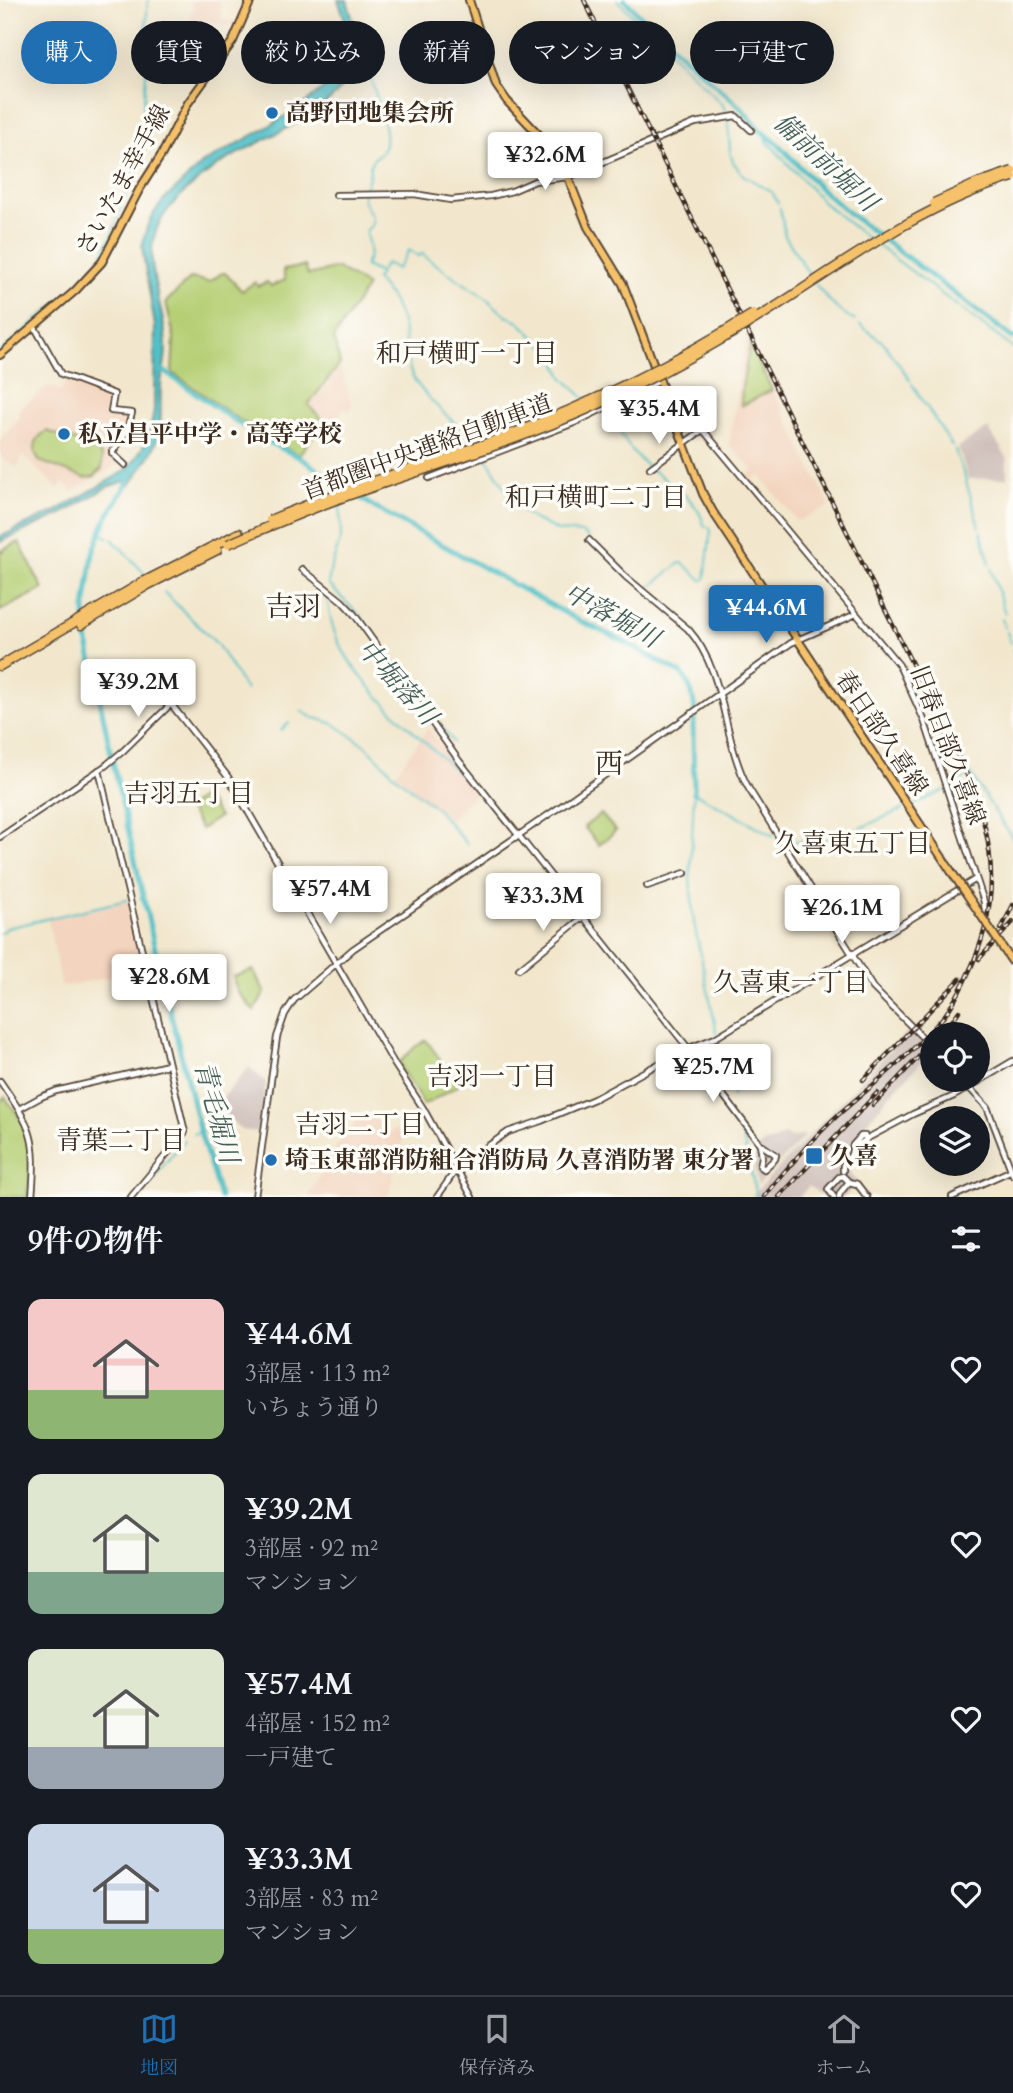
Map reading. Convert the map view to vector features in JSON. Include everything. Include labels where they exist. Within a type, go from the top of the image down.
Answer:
[{"type":"highway","name":"首都圏中央連絡自動車道","points":[[0,666],[145,581],[239,533],[354,486],[506,436],[659,367],[749,317],[924,208],[959,190],[1013,171]]},
{"type":"highway","name":"首都圏中央連絡自動車道","points":[[0,673],[158,580],[249,534],[338,498],[495,446],[620,394],[719,341],[918,217],[962,195],[1013,177]]},
{"type":"main road","name":"さいたま幸手線","points":[[0,355],[75,291],[102,262],[188,103],[233,41],[251,0]]},
{"type":"main road","name":"春日部久喜線","points":[[469,0],[496,85],[507,101],[555,150],[588,227],[623,284],[703,494],[713,512],[1013,963]]},
{"type":"street","points":[[336,195],[414,194],[459,200],[501,194],[535,181],[568,177],[705,120],[736,116],[751,130]]},
{"type":"street","points":[[34,326],[61,374],[114,394],[111,411],[132,413],[127,430],[111,453],[125,465]]},
{"type":"street","points":[[429,478],[574,423],[660,381]]},
{"type":"street","name":"旧春日部久喜線","points":[[684,443],[704,430],[899,665],[916,699],[953,800],[985,912]]},
{"type":"street","points":[[650,468],[684,443]]},
{"type":"street","points":[[589,540],[626,577],[691,633],[720,693],[746,784],[873,988],[920,1035]]},
{"type":"street","points":[[302,569],[354,614],[460,762],[688,1048],[760,1144],[760,1166],[765,1168],[776,1156],[769,1148],[760,1144]]},
{"type":"street","points":[[255,1197],[275,1045],[294,1000],[336,962],[797,640],[856,614]]},
{"type":"street","points":[[0,836],[106,765],[172,704],[229,777],[472,1197]]},
{"type":"street","points":[[99,770],[185,1132],[131,1197]]},
{"type":"street","points":[[648,886],[685,873]]},
{"type":"street","points":[[438,1197],[457,1170],[508,1132],[594,1099],[688,1048],[717,1037],[976,879]]},
{"type":"street","points":[[519,969],[583,917]]},
{"type":"street","points":[[990,1075],[1013,1061]]},
{"type":"street","points":[[19,1109],[56,1091],[168,1065]]},
{"type":"street","points":[[0,1081],[31,1133],[35,1167],[32,1197]]},
{"type":"street","points":[[848,1180],[843,1165],[861,1136],[864,1135],[866,1139],[959,1092]]},
{"type":"street","points":[[952,1197],[1012,1172],[987,1107],[974,1092]]},
{"type":"street","points":[[843,1171],[828,1189],[833,1196],[840,1195],[848,1180]]},
{"type":"street","points":[[839,1177],[856,1183],[867,1197]]},
{"type":"shaded area","points":[[191,0],[219,0],[222,20],[239,21],[237,27],[227,25],[227,21],[190,21],[190,12],[193,12]]},
{"type":"shaded area","points":[[746,335],[830,506],[797,521],[759,475],[750,482],[745,477],[754,470],[729,445]]},
{"type":"shaded area","points":[[341,368],[352,405],[348,412],[344,408],[333,425],[311,405]]},
{"type":"shaded area","name":"私立昌平中学・高等学校","points":[[67,377],[113,395],[111,412],[130,414],[126,429],[110,453],[120,463],[73,491],[63,483],[58,488],[23,456],[17,468],[0,456],[0,439],[21,416],[17,411],[48,386],[62,391]]},
{"type":"shaded area","points":[[988,428],[1007,458],[1007,478],[968,479],[957,448]]},
{"type":"shaded area","points":[[793,591],[800,602],[809,598],[821,608],[791,621],[777,599]]},
{"type":"shaded area","points":[[428,728],[477,792],[450,819],[396,773]]},
{"type":"shaded area","points":[[128,902],[143,970],[62,987],[48,920]]},
{"type":"shaded area","points":[[909,1030],[920,1040],[920,1064],[862,1128],[871,1140],[856,1147],[856,1155],[848,1161],[848,1170],[857,1181],[844,1197],[824,1197],[809,1186],[799,1197],[751,1197]]},
{"type":"shaded area","points":[[249,1067],[266,1082],[259,1132],[241,1130],[216,1105]]},
{"type":"shaded area","points":[[372,1115],[390,1133],[395,1129],[404,1136],[388,1197],[308,1197],[336,1146],[360,1117],[364,1122]]},
{"type":"shaded area","points":[[785,1134],[790,1138],[806,1135],[758,1185],[753,1161],[758,1156],[757,1149]]},
{"type":"green space","points":[[305,266],[308,275],[337,268],[367,286],[334,338],[340,364],[308,405],[324,421],[299,455],[267,439],[174,374],[174,337],[166,302],[191,278],[209,282],[225,273],[242,291],[255,282],[258,286],[267,282],[271,286],[285,280],[283,270]]},
{"type":"green space","points":[[750,344],[772,390],[741,406],[742,387]]},
{"type":"green space","points":[[47,431],[96,448],[102,457],[102,468],[95,476],[85,478],[39,461],[35,452],[36,444],[39,437]]},
{"type":"green space","points":[[19,542],[43,589],[0,611],[0,550],[4,552],[4,549]]},
{"type":"green space","points":[[204,795],[219,817],[201,829],[188,808]]},
{"type":"green space","points":[[601,814],[616,831],[599,845],[584,827]]},
{"type":"green space","points":[[253,970],[265,992],[254,1011],[237,991],[233,977]]},
{"type":"green space","points":[[426,1040],[459,1085],[424,1105],[398,1064]]},
{"type":"green space","points":[[5,1097],[19,1117],[28,1138],[31,1168],[27,1197],[0,1197],[0,1101]]},
{"type":"water","points":[[338,0],[347,0],[353,21],[345,21]]},
{"type":"water","points":[[329,84],[343,84],[324,105],[300,121],[211,170],[175,201],[158,226],[152,266],[166,351],[161,384],[159,432],[149,458],[130,485],[124,481],[107,487],[63,513],[0,542],[0,537],[56,511],[125,471],[135,460],[149,437],[154,410],[155,326],[142,247],[147,227],[164,200],[203,163],[308,101]]},
{"type":"waterway","points":[[89,272],[101,257],[111,237],[140,152],[148,0]]},
{"type":"waterway","points":[[617,0],[723,105],[727,115]]},
{"type":"waterway","name":"備前前堀川","points":[[625,0],[654,30],[741,108],[821,189],[1013,338]]},
{"type":"waterway","points":[[372,84],[384,124],[385,144],[371,163],[363,194],[363,200],[372,216],[372,224],[366,231],[370,254],[365,266],[380,273],[376,280],[396,308],[403,327],[412,375],[432,401],[475,443]]},
{"type":"waterway","points":[[728,118],[733,162],[743,175],[772,192],[778,203]]},
{"type":"waterway","points":[[765,136],[825,204],[872,242]]},
{"type":"waterway","points":[[780,208],[785,236],[812,279]]},
{"type":"waterway","points":[[877,245],[1013,348]]},
{"type":"waterway","points":[[381,271],[386,263],[397,269],[409,250],[418,256],[423,254],[487,299],[506,316],[517,320],[553,355],[563,377],[585,399]]},
{"type":"waterway","points":[[815,284],[836,308],[855,321]]},
{"type":"waterway","points":[[1,351],[60,300]]},
{"type":"waterway","points":[[860,325],[884,343],[910,380]]},
{"type":"waterway","name":"中落堀川","points":[[161,369],[260,438],[299,457],[374,507],[578,620],[682,674],[689,685],[694,706],[694,793]]},
{"type":"waterway","points":[[912,384],[952,446]]},
{"type":"waterway","points":[[602,410],[634,453],[684,494],[700,513],[704,525],[711,529],[705,579]]},
{"type":"waterway","points":[[955,450],[979,527]]},
{"type":"waterway","points":[[483,452],[515,504],[530,517],[558,531],[582,533],[589,538]]},
{"type":"waterway","name":"青毛堀川","points":[[131,477],[105,521],[93,553],[85,609],[86,633],[155,949],[200,1132],[220,1197]]},
{"type":"waterway","points":[[340,505],[341,538],[328,584],[361,617],[453,742]]},
{"type":"waterway","points":[[981,531],[990,564]]},
{"type":"waterway","name":"青毛堀川","points":[[100,533],[108,537]]},
{"type":"waterway","points":[[112,539],[118,545]]},
{"type":"waterway","points":[[119,546],[144,573]]},
{"type":"waterway","points":[[645,591],[680,563],[703,581]]},
{"type":"waterway","points":[[991,569],[1005,614]]},
{"type":"waterway","points":[[164,592],[217,644],[246,690]]},
{"type":"waterway","name":"中堀落川","points":[[327,596],[337,638],[363,679],[396,715],[465,779]]},
{"type":"waterway","points":[[1002,619],[1005,628]]},
{"type":"waterway","points":[[1007,632],[1011,644]]},
{"type":"waterway","points":[[301,711],[313,718]]},
{"type":"waterway","points":[[315,718],[334,724],[365,745],[391,771]]},
{"type":"waterway","points":[[281,730],[289,723]]},
{"type":"waterway","points":[[392,773],[436,808],[467,844]]},
{"type":"waterway","points":[[970,773],[1013,839]]},
{"type":"waterway","points":[[950,788],[965,777]]},
{"type":"waterway","points":[[914,805],[945,790]]},
{"type":"waterway","name":"中落堀川","points":[[694,793],[690,879],[694,923],[717,1034]]},
{"type":"waterway","points":[[695,793],[774,836]]},
{"type":"waterway","points":[[789,842],[838,838],[903,809]]},
{"type":"waterway","points":[[0,933],[7,928],[127,900]]},
{"type":"waterway","name":"中落堀川","points":[[718,1039],[733,1096]]},
{"type":"waterway","name":"中落堀川","points":[[741,1130],[757,1197]]},
{"type":"waterway","name":"青毛堀川","points":[[193,1134],[200,1132]]},
{"type":"waterway","points":[[138,1197],[184,1140]]},
{"type":"railway","points":[[584,0],[968,777],[978,803],[990,853],[991,878],[985,928],[966,978],[948,1011],[907,1054],[819,1133],[764,1197]]},
{"type":"railway","points":[[1001,929],[1013,905]]},
{"type":"railway","points":[[979,959],[1013,922]]},
{"type":"railway","points":[[863,1080],[960,979]]},
{"type":"railway","points":[[951,1022],[959,1011]]},
{"type":"railway","points":[[873,1105],[920,1055]]},
{"type":"railway","points":[[779,1197],[877,1093]]},
{"type":"place","name":"高野団地集会所","points":[[272,113]]},
{"type":"place","name":"私立昌平中学・高等学校","points":[[64,434]]},
{"type":"place","name":"久喜","points":[[814,1156]]},
{"type":"place","name":"埼玉東部消防組合消防局 久喜消防署 東分署","points":[[271,1160]]},
{"type":"district","name":"和戸横町一丁目","points":[[467,353]]},
{"type":"district","name":"和戸横町二丁目","points":[[596,497]]},
{"type":"district","name":"吉羽","points":[[293,606]]},
{"type":"district","name":"西","points":[[609,763]]},
{"type":"district","name":"吉羽五丁目","points":[[189,793]]},
{"type":"district","name":"久喜東五丁目","points":[[853,843]]},
{"type":"district","name":"久喜東一丁目","points":[[791,982]]},
{"type":"district","name":"吉羽一丁目","points":[[492,1076]]},
{"type":"district","name":"吉羽二丁目","points":[[360,1124]]},
{"type":"district","name":"青葉二丁目","points":[[121,1140]]}]
